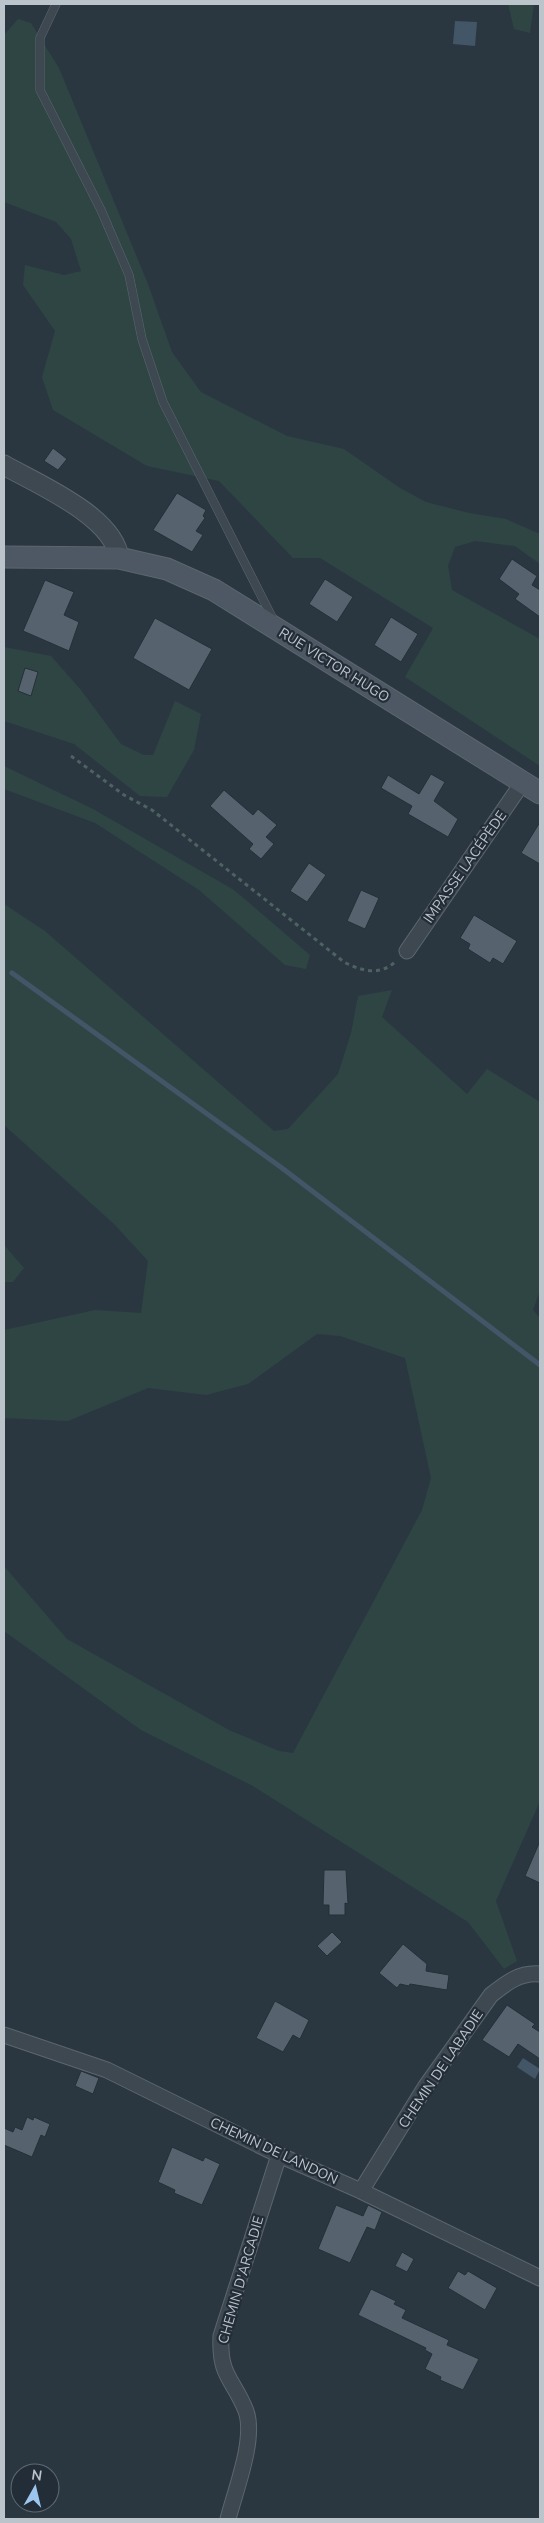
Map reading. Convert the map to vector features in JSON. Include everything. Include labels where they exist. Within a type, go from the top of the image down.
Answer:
[{"type":"main road","name":"RUE VICTOR HUGO","points":[[4,557],[120,558],[167,569],[214,590],[532,788]]},
{"type":"street","points":[[4,464],[80,509],[96,521],[116,544],[120,558]]},
{"type":"street","name":"IMPASSE LACÉPÈDE","points":[[407,951],[532,788]]},
{"type":"street","name":"CHEMIN DE LABADIE","points":[[361,2191],[426,2086],[492,1995],[505,1983],[520,1976],[540,1974]]},
{"type":"street","name":"CHEMIN DE LANDON","points":[[4,2035],[106,2070],[279,2155],[361,2191],[540,2278]]},
{"type":"street","name":"CHEMIN D'ARCADIE","points":[[228,2519],[247,2447],[248,2427],[246,2411],[224,2373],[220,2355],[221,2336],[279,2155]]},
{"type":"lane","points":[[56,4],[40,38],[40,90],[101,210],[129,275],[142,340],[163,402],[280,631]]},
{"type":"path","points":[[70,756],[124,795],[152,810],[344,962],[356,968],[379,971],[389,969],[407,951]]},
{"type":"green space","points":[[508,4],[534,4],[530,33],[514,29]]},
{"type":"green space","points":[[18,19],[31,23],[59,68],[148,284],[172,352],[201,392],[287,436],[344,449],[400,488],[426,502],[469,513],[506,519],[540,534],[540,564],[515,546],[475,541],[455,547],[448,566],[452,590],[540,639],[540,766],[405,677],[433,628],[320,558],[293,558],[219,481],[147,466],[53,410],[42,377],[55,331],[23,285],[25,265],[64,275],[81,271],[71,239],[56,222],[4,202],[4,35]]},
{"type":"green space","points":[[4,647],[51,656],[81,690],[121,744],[144,755],[153,755],[175,701],[201,714],[194,750],[167,797],[140,796],[74,744],[4,721]]},
{"type":"green space","points":[[4,766],[93,809],[234,890],[310,955],[306,969],[285,965],[199,890],[95,823],[4,789]]},
{"type":"green space","points":[[4,904],[45,931],[274,1131],[288,1129],[338,1074],[351,1033],[358,996],[392,990],[382,1017],[467,1094],[487,1069],[540,1102],[540,1291],[533,1310],[540,1318],[540,1801],[496,1901],[517,1961],[504,1969],[468,1922],[253,1786],[141,1730],[4,1631],[4,1566],[67,1639],[229,1730],[279,1751],[293,1753],[422,1510],[431,1478],[405,1358],[340,1336],[317,1334],[248,1384],[206,1395],[148,1388],[68,1421],[4,1418],[4,1330],[95,1310],[141,1313],[148,1261],[114,1224],[4,1125]]},
{"type":"green space","points":[[4,1245],[24,1268],[13,1282],[4,1282]]},
{"type":"water","points":[[455,21],[477,22],[475,46],[453,44]]},
{"type":"water","points":[[523,2058],[540,2069],[535,2079],[517,2067]]},
{"type":"building","points":[[53,448],[67,459],[58,470],[44,461]]},
{"type":"building","points":[[177,493],[206,510],[203,516],[205,518],[196,531],[203,535],[192,552],[153,530]]},
{"type":"building","points":[[512,559],[537,576],[532,585],[540,590],[540,617],[515,599],[519,594],[499,579]]},
{"type":"building","points":[[325,579],[353,597],[337,622],[309,604]]},
{"type":"building","points":[[45,580],[74,592],[64,615],[79,622],[69,651],[23,631]]},
{"type":"building","points":[[391,617],[418,634],[401,662],[374,645]]},
{"type":"building","points":[[155,618],[212,649],[189,690],[133,658]]},
{"type":"building","points":[[25,668],[38,672],[31,696],[18,691]]},
{"type":"building","points":[[431,774],[445,782],[434,801],[458,819],[448,837],[408,814],[412,806],[381,788],[388,775],[419,794]]},
{"type":"building","points":[[224,790],[253,815],[258,809],[277,825],[266,837],[274,844],[261,859],[249,849],[253,844],[210,806]]},
{"type":"building","points":[[540,822],[540,864],[521,853]]},
{"type":"building","points":[[309,863],[326,875],[307,902],[290,891]]},
{"type":"building","points":[[361,890],[379,898],[365,929],[347,921]]},
{"type":"building","points":[[474,915],[517,941],[503,964],[493,958],[490,963],[468,949],[470,944],[460,938]]},
{"type":"building","points":[[540,1841],[540,1883],[525,1876]]},
{"type":"building","points":[[324,1870],[346,1870],[348,1904],[345,1903],[345,1915],[329,1915],[329,1905],[323,1905]]},
{"type":"building","points":[[332,1932],[342,1942],[327,1956],[317,1946]]},
{"type":"building","points":[[403,1944],[427,1964],[426,1971],[449,1975],[447,1990],[410,1984],[409,1986],[400,1984],[397,1988],[379,1973]]},
{"type":"building","points":[[275,2001],[309,2020],[300,2039],[293,2035],[283,2052],[256,2038]]},
{"type":"building","points":[[507,2005],[535,2024],[532,2027],[540,2032],[540,2059],[518,2044],[509,2057],[482,2040]]},
{"type":"building","points":[[81,2071],[99,2078],[93,2094],[75,2086]]},
{"type":"building","points":[[27,2117],[33,2120],[34,2117],[50,2124],[45,2137],[41,2135],[32,2157],[4,2145],[4,2128],[13,2132],[15,2127],[22,2130]]},
{"type":"building","points":[[172,2147],[203,2161],[205,2157],[220,2164],[202,2205],[174,2193],[175,2190],[158,2182]]},
{"type":"building","points":[[336,2205],[363,2216],[368,2205],[382,2212],[375,2230],[367,2227],[350,2263],[318,2249]]},
{"type":"building","points":[[402,2252],[414,2259],[407,2272],[395,2266]]},
{"type":"building","points":[[458,2271],[465,2275],[468,2271],[497,2288],[485,2310],[448,2288]]},
{"type":"building","points":[[371,2289],[396,2301],[394,2304],[406,2310],[402,2318],[449,2340],[447,2345],[479,2359],[463,2390],[440,2380],[441,2377],[425,2369],[432,2354],[425,2350],[426,2348],[358,2315]]},
{"type":"waterway","points":[[12,973],[282,1168],[540,1365]]}]
